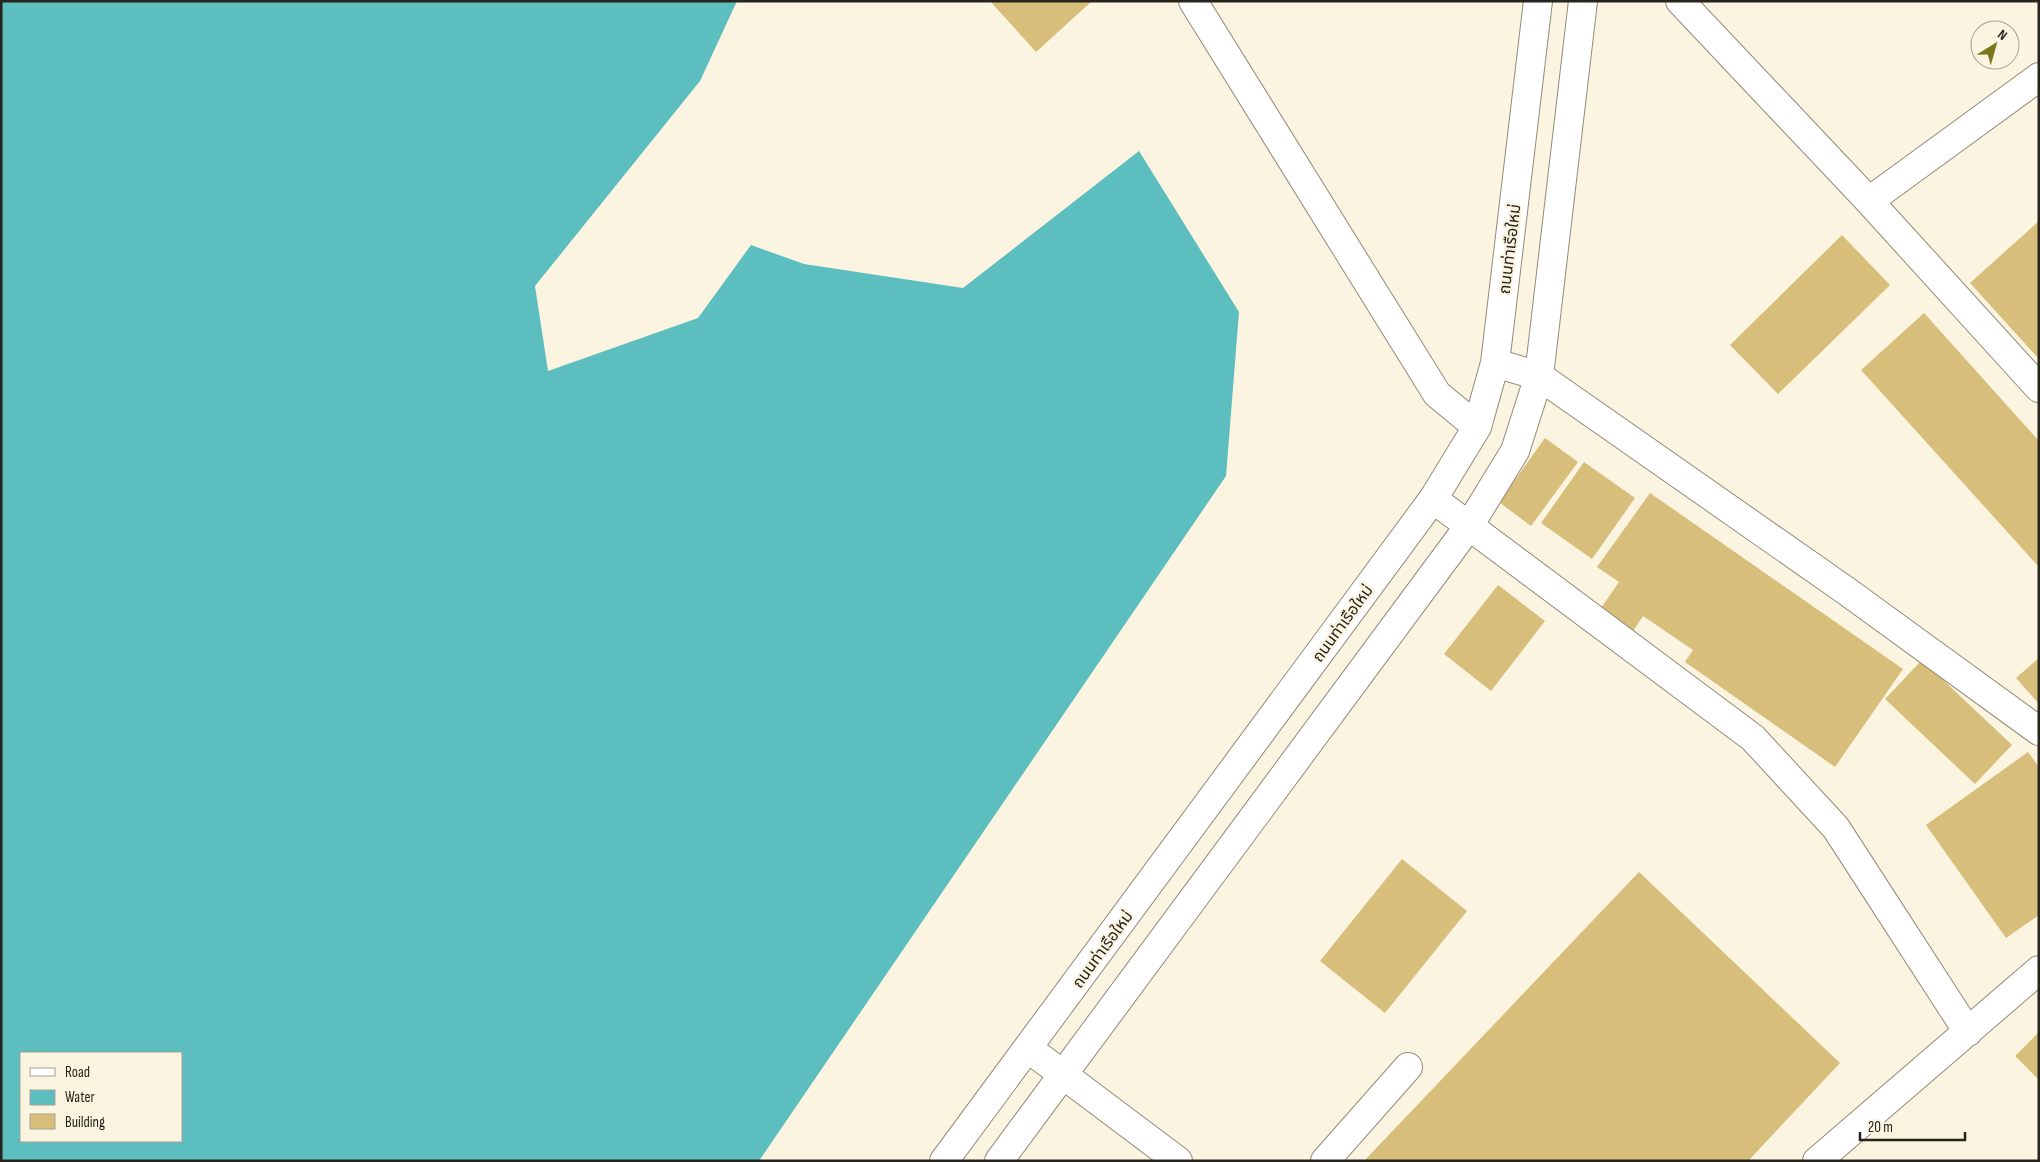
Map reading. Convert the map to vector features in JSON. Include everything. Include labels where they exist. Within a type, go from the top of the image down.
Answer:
[{"type":"street","points":[[1193,1],[1437,394],[1477,427]]},
{"type":"street","name":"ถนนท่าเรือใหม่","points":[[944,1161],[1029,1049],[1433,499],[1477,427],[1496,363],[1538,1]]},
{"type":"street","points":[[999,1161],[1469,526],[1515,451],[1539,376],[1583,1]]},
{"type":"street","points":[[1680,1],[1870,201],[2039,388]]},
{"type":"street","points":[[1870,201],[2039,77]]},
{"type":"street","points":[[1496,363],[1539,376],[1845,590],[2039,731]]},
{"type":"street","points":[[1433,499],[1753,738],[1836,828],[1968,1032]]},
{"type":"street","points":[[1817,1161],[2039,970]]},
{"type":"street","points":[[1029,1049],[1178,1161]]},
{"type":"street","points":[[1325,1161],[1408,1067]]},
{"type":"water","points":[[1,1],[737,1],[700,81],[535,286],[548,371],[698,318],[751,245],[804,264],[963,288],[1139,151],[1239,312],[1226,476],[759,1161],[1,1161]]},
{"type":"building","points":[[990,1],[1092,1],[1036,52]]},
{"type":"building","points":[[2039,221],[2039,359],[1970,283]]},
{"type":"building","points":[[1842,235],[1890,285],[1778,394],[1730,345]]},
{"type":"building","points":[[1924,313],[2039,441],[2039,567],[1861,370]]},
{"type":"building","points":[[1545,438],[1578,462],[1531,526],[1499,502]]},
{"type":"building","points":[[1584,462],[1635,498],[1592,559],[1541,523]]},
{"type":"building","points":[[1650,493],[1903,669],[1835,767],[1685,662],[1693,650],[1643,616],[1633,631],[1601,608],[1619,582],[1597,567]]},
{"type":"building","points":[[1498,585],[1545,621],[1491,691],[1444,654]]},
{"type":"building","points":[[2039,658],[2039,704],[2016,678]]},
{"type":"building","points":[[1922,660],[2012,745],[1975,784],[1885,699]]},
{"type":"building","points":[[2028,752],[2039,767],[2039,915],[2006,938],[1926,825]]},
{"type":"building","points":[[1402,859],[1467,911],[1385,1013],[1320,961]]},
{"type":"building","points":[[1639,872],[1840,1063],[1748,1161],[1364,1161]]},
{"type":"building","points":[[2039,1032],[2039,1080],[2015,1056]]}]
